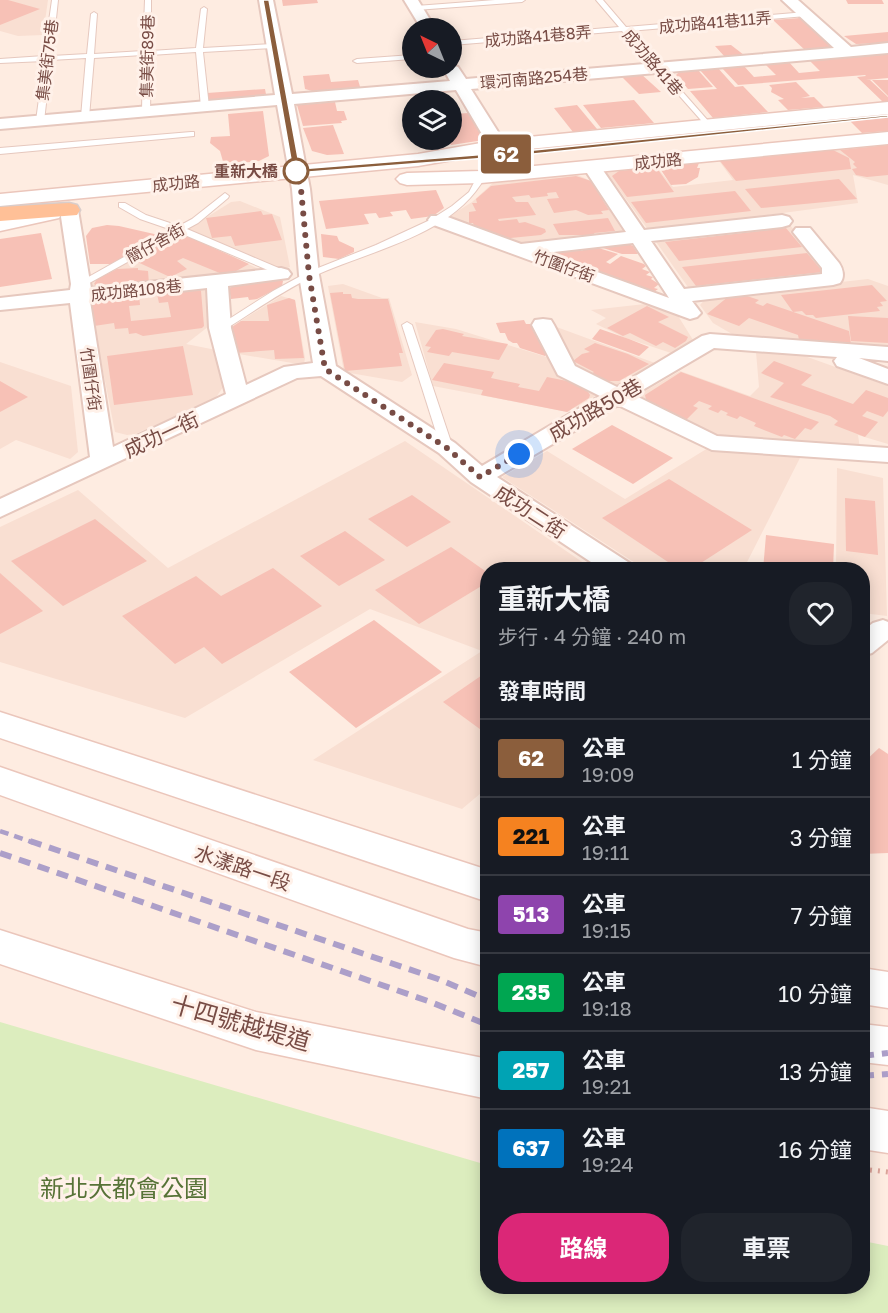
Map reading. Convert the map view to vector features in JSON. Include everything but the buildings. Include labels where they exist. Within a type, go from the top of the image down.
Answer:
[{"type":"main road","points":[[0,214],[69,210]]},
{"type":"street","points":[[266,0],[298,180],[309,275],[325,369]]},
{"type":"street","points":[[789,0],[847,51]]},
{"type":"street","points":[[414,4],[422,18]]},
{"type":"street","name":"環河南路254巷","points":[[0,124],[888,48]]},
{"type":"street","points":[[457,78],[512,156]]},
{"type":"street","name":"成功路","points":[[512,156],[707,125],[888,110]]},
{"type":"street","points":[[418,169],[512,156],[888,117]]},
{"type":"street","points":[[418,169],[465,156],[512,156],[888,130]]},
{"type":"street","name":"成功路","points":[[0,200],[298,180],[418,169],[481,177],[888,138]]},
{"type":"street","points":[[592,167],[710,341],[888,354]]},
{"type":"street","name":"成功路","points":[[0,221],[69,210],[225,196],[298,180]]},
{"type":"street","name":"成功路108巷","points":[[69,210],[80,290],[217,281],[281,274]]},
{"type":"street","name":"竹圍仔街","points":[[438,220],[690,313]]},
{"type":"street","points":[[519,250],[782,221]]},
{"type":"street","points":[[678,296],[833,279],[832,267],[803,232]]},
{"type":"street","points":[[217,281],[220,328],[238,398]]},
{"type":"street","name":"竹圍仔街","points":[[80,290],[103,461]]},
{"type":"street","name":"簡仔舍街","points":[[0,303],[80,290]]},
{"type":"street","points":[[543,325],[566,370],[712,443],[888,455]]},
{"type":"street","name":"成功路50巷","points":[[480,477],[710,341]]},
{"type":"street","points":[[808,349],[888,376]]},
{"type":"street","name":"成功一街","points":[[0,509],[292,372],[325,369]]},
{"type":"street","name":"成功二街","points":[[325,369],[447,448],[480,477],[610,562]]},
{"type":"street","points":[[0,725],[480,883]]},
{"type":"street","name":"水漾路一段","points":[[0,781],[457,942],[480,948]]},
{"type":"street","name":"十四號越堤道","points":[[0,947],[256,1031],[480,1077]]},
{"type":"street","points":[[870,987],[888,990]]},
{"type":"street","points":[[870,1044],[888,1046]]},
{"type":"street","points":[[870,1129],[888,1132]]},
{"type":"lane","name":"集美街75巷","points":[[40,121],[55,0]]},
{"type":"lane","name":"集美街89巷","points":[[146,112],[148,0]]},
{"type":"lane","points":[[414,4],[522,0]]},
{"type":"lane","name":"成功路41巷","points":[[599,0],[707,125]]},
{"type":"lane","points":[[204,9],[199,50],[205,107]]},
{"type":"lane","points":[[85,117],[94,14]]},
{"type":"lane","name":"成功路41巷11弄","points":[[624,29],[806,14]]},
{"type":"lane","name":"成功路41巷8弄","points":[[462,43],[624,29]]},
{"type":"lane","points":[[0,61],[273,45]]},
{"type":"lane","points":[[357,61],[402,58]]},
{"type":"lane","points":[[512,156],[888,110]]},
{"type":"lane","points":[[0,151],[191,134]]},
{"type":"lane","points":[[220,328],[309,275],[370,251],[438,220],[465,201],[478,188],[481,177]]},
{"type":"lane","name":"簡仔舍街","points":[[80,290],[195,221],[225,196]]},
{"type":"lane","points":[[122,205],[143,217],[281,274],[309,275]]},
{"type":"lane","points":[[407,325],[447,448]]},
{"type":"path","points":[[870,1170],[888,1172]]},
{"type":"shaded area","points":[[0,0],[48,0],[43,35],[18,36],[0,31]]},
{"type":"shaded area","points":[[888,142],[888,185],[853,175],[858,203],[649,231],[605,170],[655,165],[673,187],[733,180],[717,158]]},
{"type":"shaded area","points":[[573,173],[591,181],[623,231],[617,234],[515,245],[451,219],[450,216],[472,202],[494,182]]},
{"type":"shaded area","points":[[240,201],[280,217],[290,267],[281,270],[188,229],[231,202]]},
{"type":"shaded area","points":[[789,224],[825,267],[826,274],[690,290],[654,239]]},
{"type":"shaded area","points":[[185,234],[263,271],[83,291],[82,287],[176,235]]},
{"type":"shaded area","points":[[868,279],[888,286],[888,347],[732,334],[713,323],[700,305],[707,297]]},
{"type":"shaded area","points":[[343,284],[382,298],[389,298],[412,375],[402,382],[344,372],[328,286]]},
{"type":"shaded area","points":[[210,287],[209,326],[186,344],[216,350],[226,383],[214,400],[135,434],[115,432],[89,300]]},
{"type":"shaded area","points":[[281,296],[295,300],[305,358],[304,365],[233,353],[231,327]]},
{"type":"shaded area","points":[[654,303],[675,311],[693,340],[671,353],[623,337],[596,324],[606,318],[591,310]]},
{"type":"shaded area","points":[[415,322],[456,329],[553,359],[595,396],[568,412],[433,386]]},
{"type":"shaded area","points":[[551,325],[655,363],[613,388],[572,367]]},
{"type":"shaded area","points":[[756,352],[802,355],[888,386],[888,444],[858,435],[860,449],[718,438],[633,398],[680,371],[750,396],[759,387]]},
{"type":"shaded area","points":[[0,362],[71,386],[78,452],[70,459],[16,440],[0,449]]},
{"type":"shaded area","points":[[405,441],[582,562],[480,562],[480,650],[370,609],[185,718],[0,662],[0,527],[78,490],[168,568]]},
{"type":"shaded area","points":[[708,448],[801,456],[747,562],[634,562],[502,477],[547,451],[625,499]]},
{"type":"shaded area","points":[[837,468],[883,478],[887,616],[870,614],[870,562],[836,562]]},
{"type":"shaded area","points":[[480,652],[480,794],[462,809],[313,760]]},
{"type":"green space","name":"新北大都會公園","points":[[0,1022],[480,1163],[480,1294],[870,1294],[870,1242],[888,1246],[888,1313],[0,1313]]},
{"type":"railway","points":[[0,831],[34,843]]},
{"type":"railway","points":[[30,841],[438,979],[480,997]]},
{"type":"railway","points":[[0,853],[428,1001],[480,1022]]},
{"type":"railway","points":[[870,1055],[888,1053]]},
{"type":"railway","points":[[870,1075],[888,1074]]},
{"type":"bus line","name":"62","points":[[266,0],[296,171],[465,156],[514,154],[888,117]]},
{"type":"place","name":"重新大橋","points":[[296,171]]},
{"type":"route","points":[[296,171],[301,189],[309,275],[325,369],[447,448],[480,477],[519,454]]}]
